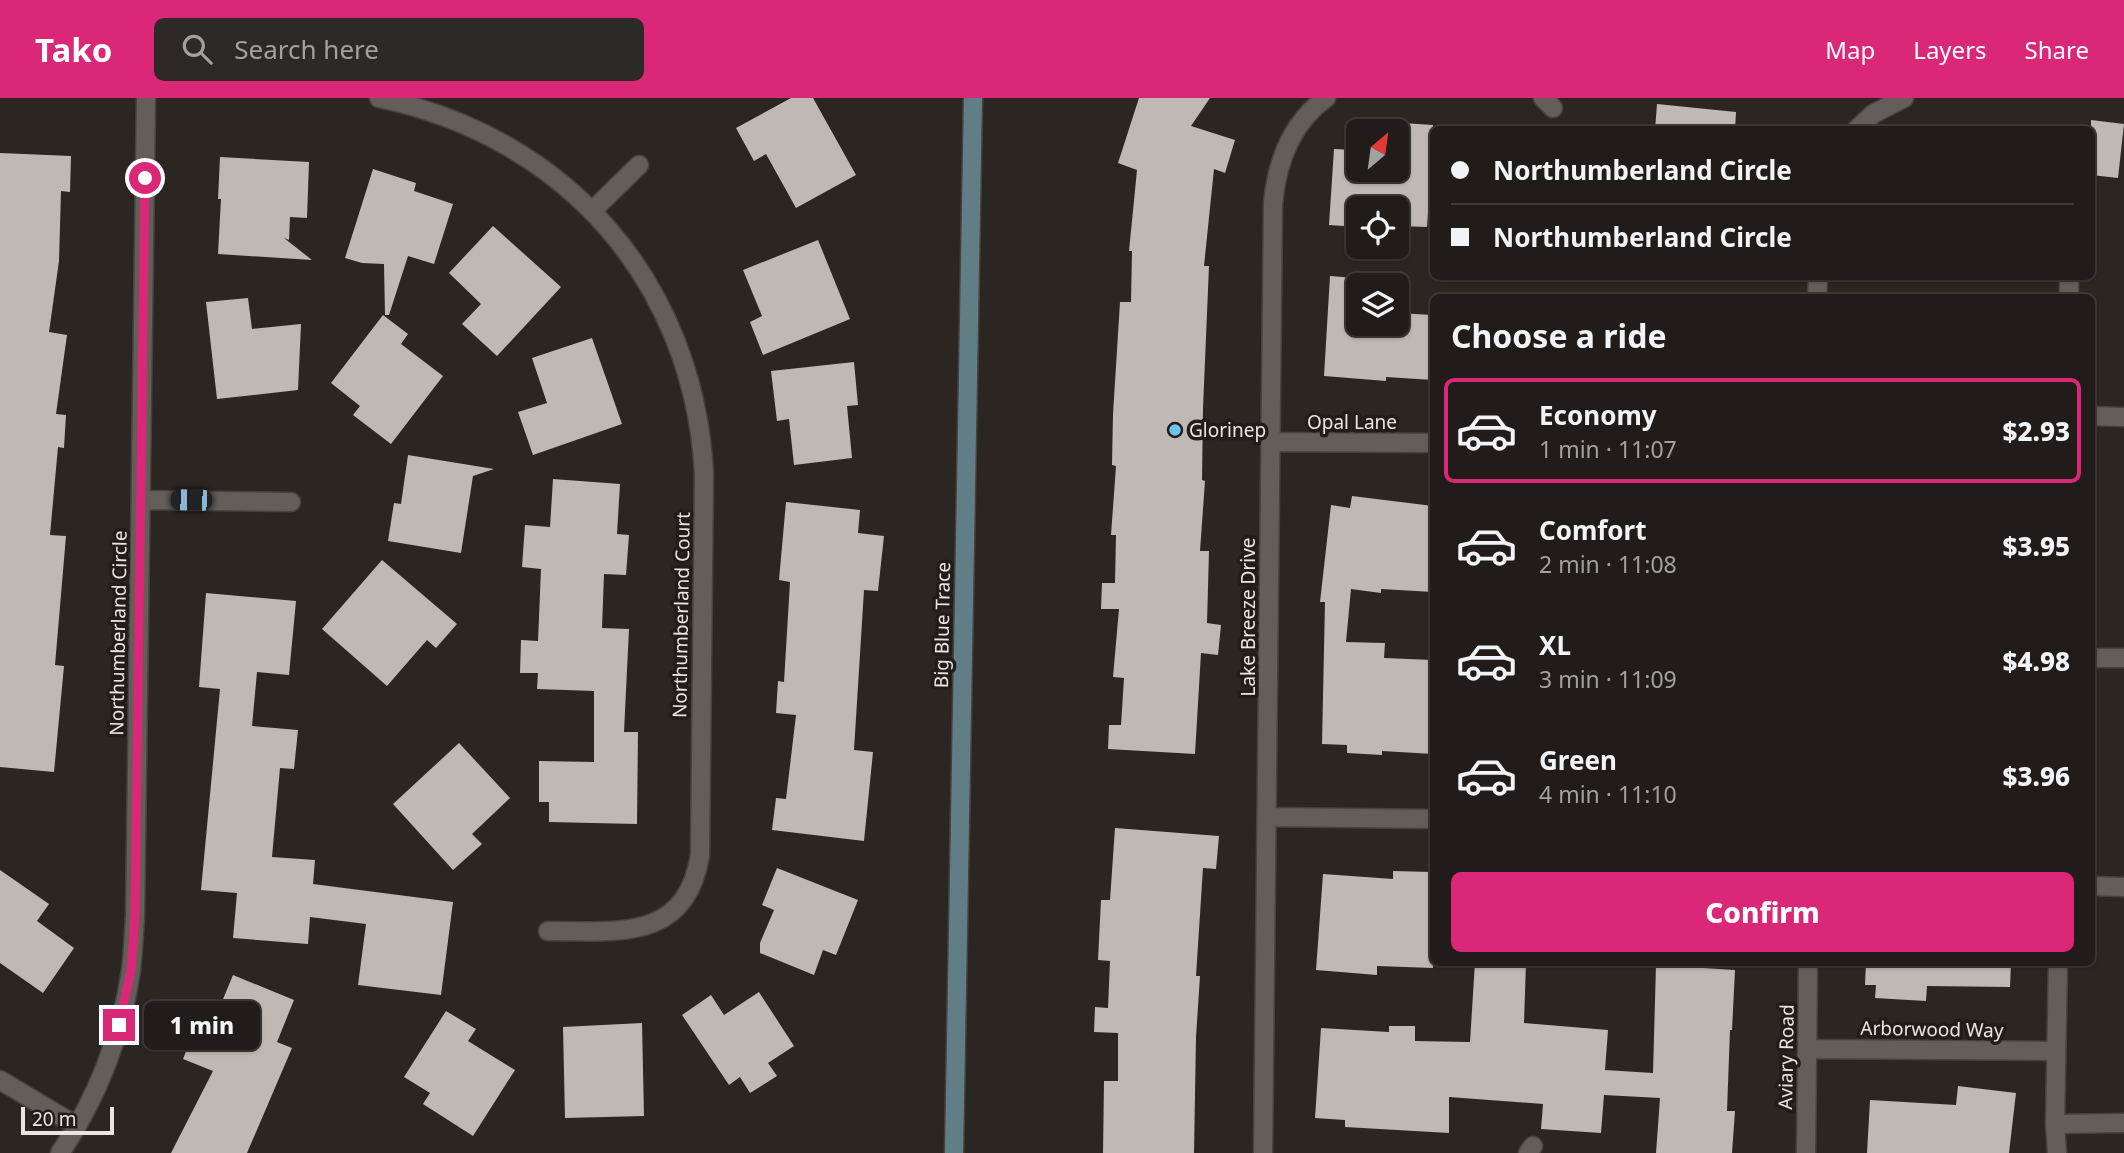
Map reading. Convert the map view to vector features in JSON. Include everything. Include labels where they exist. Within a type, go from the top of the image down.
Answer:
[{"type":"street","name":"Northumberland Circle","points":[[60,1153],[101,1078],[119,1025],[131,970],[135,902],[146,98]]},
{"type":"street","name":"Northumberland Court","points":[[379,98],[415,106],[466,124],[508,145],[557,179],[592,211],[625,249],[660,306],[677,343],[693,393],[703,446],[704,473],[700,855],[696,876],[686,897],[670,915],[650,926],[626,932],[548,931]]},
{"type":"street","name":"Big Blue Trace","points":[[954,1153],[973,98]]},
{"type":"street","name":"Lake Breeze Drive","points":[[1263,1153],[1273,203],[1275,179],[1292,135],[1326,98]]},
{"type":"street","points":[[1858,126],[1871,106],[1904,98]]},
{"type":"street","points":[[592,211],[639,165]]},
{"type":"street","points":[[2095,416],[2124,417]]},
{"type":"street","name":"Opal Lane","points":[[1270,442],[1430,443]]},
{"type":"street","points":[[141,499],[291,502]]},
{"type":"street","points":[[2095,657],[2124,658]]},
{"type":"street","points":[[1267,817],[1430,819]]},
{"type":"street","points":[[2095,887],[2124,887]]},
{"type":"street","name":"Aviary Road","points":[[1806,1153],[1808,966]]},
{"type":"street","points":[[2057,1153],[2055,1124],[2058,966]]},
{"type":"street","name":"Arborwood Way","points":[[1807,1049],[2056,1051]]},
{"type":"street","points":[[0,1080],[77,1126]]},
{"type":"street","points":[[2055,1124],[2124,1123]]},
{"type":"building","points":[[791,98],[813,98],[856,175],[796,208],[766,154],[754,161],[736,128]]},
{"type":"building","points":[[1139,98],[1210,98],[1191,126],[1235,140],[1225,173],[1214,169],[1204,266],[1209,266],[1203,408],[1202,480],[1205,481],[1200,551],[1209,551],[1207,623],[1221,625],[1218,655],[1201,653],[1195,754],[1108,749],[1109,725],[1121,725],[1124,678],[1113,677],[1119,609],[1101,609],[1102,583],[1115,583],[1116,535],[1111,535],[1116,466],[1112,465],[1113,414],[1120,302],[1131,302],[1132,251],[1129,251],[1137,170],[1118,163]]},
{"type":"building","points":[[1657,104],[1736,112],[1735,126],[1655,126]]},
{"type":"building","points":[[2091,120],[2124,124],[2118,178],[2095,175],[2095,126],[2091,126]]},
{"type":"building","points":[[1409,123],[1433,125],[1430,126],[1430,213],[1427,227],[1409,226],[1409,196],[1346,196],[1346,226],[1329,225],[1334,149],[1346,150],[1346,182],[1409,182]]},
{"type":"building","points":[[0,153],[71,156],[70,192],[61,191],[59,261],[49,332],[67,335],[56,414],[66,415],[64,448],[58,447],[50,535],[66,536],[55,665],[64,666],[54,772],[0,767]]},
{"type":"building","points":[[220,157],[309,162],[307,218],[290,217],[289,240],[284,238],[312,260],[218,254]]},
{"type":"building","points":[[373,169],[416,183],[414,191],[453,204],[434,264],[408,256],[389,315],[385,315],[384,264],[362,263],[345,258]]},
{"type":"building","points":[[493,226],[561,287],[497,356],[462,324],[481,304],[449,273]]},
{"type":"building","points":[[818,240],[850,319],[763,355],[750,322],[762,316],[743,270]]},
{"type":"building","points":[[1330,276],[1346,277],[1346,336],[1409,336],[1409,314],[1430,315],[1430,380],[1386,377],[1386,381],[1324,376]]},
{"type":"building","points":[[248,298],[252,329],[301,324],[298,390],[217,399],[206,302]]},
{"type":"building","points":[[383,315],[408,334],[401,344],[443,376],[391,444],[353,415],[360,406],[331,383]]},
{"type":"building","points":[[592,338],[622,424],[533,455],[518,412],[547,403],[532,358]]},
{"type":"building","points":[[854,362],[858,405],[847,406],[852,458],[794,465],[789,419],[777,421],[771,371]]},
{"type":"building","points":[[408,455],[494,469],[473,476],[461,553],[388,541],[394,503],[401,504]]},
{"type":"building","points":[[553,479],[620,484],[617,534],[629,535],[626,575],[604,574],[602,628],[629,629],[624,732],[638,732],[637,824],[549,822],[549,802],[539,802],[539,761],[594,762],[594,691],[537,689],[538,673],[520,673],[521,640],[538,641],[541,569],[522,567],[525,525],[550,527]]},
{"type":"building","points":[[1352,496],[1430,506],[1430,592],[1381,589],[1381,593],[1351,589],[1346,642],[1385,643],[1384,658],[1430,660],[1430,754],[1382,751],[1382,755],[1347,753],[1347,745],[1322,744],[1325,602],[1320,602],[1331,505],[1350,508]]},
{"type":"building","points":[[786,502],[860,510],[858,533],[884,536],[878,591],[864,590],[854,750],[873,752],[864,841],[772,830],[776,798],[786,799],[796,715],[776,713],[778,681],[784,682],[790,582],[779,580]]},
{"type":"building","points":[[382,560],[457,624],[436,648],[427,640],[387,686],[322,629]]},
{"type":"building","points":[[206,593],[296,601],[289,675],[257,672],[252,726],[298,730],[294,769],[280,768],[272,857],[315,860],[313,884],[453,902],[441,995],[358,985],[366,924],[310,917],[308,944],[233,938],[237,893],[201,890],[220,689],[199,687]]},
{"type":"building","points":[[459,743],[510,798],[472,834],[482,844],[453,870],[393,804]]},
{"type":"building","points":[[1115,828],[1219,836],[1216,869],[1203,868],[1196,976],[1200,976],[1194,1153],[1103,1153],[1104,1081],[1118,1081],[1118,1033],[1094,1032],[1095,1007],[1108,1008],[1110,961],[1098,960],[1101,900],[1110,900]]},
{"type":"building","points":[[777,868],[858,900],[836,955],[823,950],[814,975],[760,953],[760,943],[774,910],[762,905]]},
{"type":"building","points":[[0,870],[49,904],[37,921],[74,948],[43,993],[0,963]]},
{"type":"building","points":[[1393,871],[1430,872],[1430,966],[1433,968],[1377,966],[1377,975],[1316,970],[1323,874],[1393,879]]},
{"type":"building","points":[[1475,966],[1526,966],[1524,1023],[1608,1030],[1605,1070],[1653,1073],[1656,966],[1735,970],[1727,1111],[1735,1111],[1732,1153],[1656,1153],[1660,1098],[1604,1095],[1601,1133],[1541,1129],[1543,1104],[1449,1097],[1449,1133],[1345,1127],[1345,1120],[1315,1118],[1321,1028],[1389,1032],[1389,1026],[1415,1026],[1415,1041],[1470,1042]]},
{"type":"building","points":[[1866,966],[2011,966],[2010,987],[1927,986],[1926,1001],[1875,998],[1876,985],[1865,985]]},
{"type":"building","points":[[233,975],[294,1000],[277,1042],[292,1048],[247,1153],[171,1153],[213,1071],[183,1059],[200,1016],[214,1021]]},
{"type":"building","points":[[759,992],[794,1046],[768,1063],[777,1076],[750,1093],[740,1077],[729,1085],[682,1015],[711,995],[724,1015]]},
{"type":"building","points":[[446,1011],[476,1029],[468,1041],[515,1070],[473,1136],[423,1104],[430,1093],[404,1077]]},
{"type":"building","points":[[642,1023],[644,1116],[565,1118],[563,1027]]},
{"type":"building","points":[[1958,1086],[2016,1093],[2009,1153],[1867,1153],[1870,1100],[1956,1105]]},
{"type":"place","name":"Glorinep","points":[[1175,430]]},
{"type":"route","points":[[119,1025],[131,970],[135,916],[145,178]]}]
